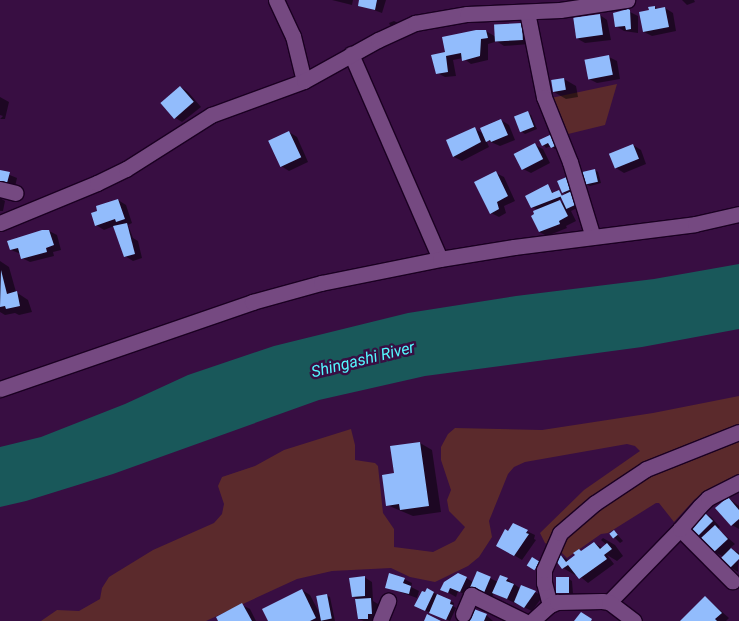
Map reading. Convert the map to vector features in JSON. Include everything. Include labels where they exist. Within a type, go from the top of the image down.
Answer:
[{"type":"street","points":[[276,0],[293,36],[304,81]]},
{"type":"street","points":[[0,223],[119,172],[211,115],[304,81],[352,54],[415,23],[466,14],[528,12],[627,0]]},
{"type":"street","points":[[528,12],[544,97],[570,162],[593,237]]},
{"type":"street","points":[[352,54],[440,260]]},
{"type":"street","points":[[0,189],[16,193]]},
{"type":"street","points":[[0,389],[288,292],[356,275],[440,260],[695,224],[739,214]]},
{"type":"street","points":[[550,605],[544,583],[544,570],[560,532],[595,504],[646,468],[739,432]]},
{"type":"street","points":[[609,602],[708,498],[739,482]]},
{"type":"street","points":[[680,529],[732,580]]},
{"type":"street","points":[[463,614],[471,596],[524,621]]},
{"type":"street","points":[[380,621],[388,601]]},
{"type":"street","points":[[532,621],[550,605],[557,602],[609,602],[634,621]]},
{"type":"shaded area","points":[[617,84],[605,125],[564,135],[551,98]]},
{"type":"shaded area","points":[[739,396],[739,476],[695,499],[674,522],[659,503],[656,503],[608,533],[601,534],[567,558],[561,552],[545,543],[540,533],[584,490],[640,451],[635,446],[627,444],[525,462],[514,467],[508,474],[489,521],[492,537],[479,557],[468,566],[435,582],[410,577],[391,568],[332,571],[297,579],[206,621],[41,621],[57,610],[79,611],[100,599],[102,588],[109,577],[153,550],[214,523],[222,514],[224,504],[218,486],[222,477],[255,466],[284,450],[351,429],[355,445],[355,460],[375,463],[378,466],[383,513],[394,529],[394,547],[433,552],[455,541],[465,527],[449,511],[447,500],[451,490],[441,460],[441,447],[448,434],[455,428],[542,430],[653,413]]},
{"type":"water","name":"Shingashi River","points":[[739,264],[739,329],[642,347],[425,376],[319,400],[113,474],[26,501],[0,507],[0,447],[41,437],[125,404],[188,375],[274,346],[408,313],[516,296],[654,279]]},
{"type":"building","points":[[359,0],[377,0],[375,10],[358,6]]},
{"type":"building","points":[[655,6],[655,9],[665,7],[669,27],[643,32],[639,12],[649,10],[648,7]]},
{"type":"building","points":[[630,10],[631,29],[626,30],[625,26],[615,27],[613,13]]},
{"type":"building","points":[[600,14],[603,35],[576,39],[573,18]]},
{"type":"building","points":[[522,23],[523,40],[495,41],[494,24]]},
{"type":"building","points":[[476,30],[486,30],[488,38],[481,39],[480,56],[462,61],[461,53],[446,56],[448,72],[436,74],[431,55],[445,52],[442,37]]},
{"type":"building","points":[[609,55],[613,75],[588,79],[584,60]]},
{"type":"building","points":[[564,78],[566,90],[553,92],[551,80]]},
{"type":"building","points":[[180,86],[194,102],[174,119],[160,103]]},
{"type":"building","points":[[528,111],[534,127],[520,132],[514,116]]},
{"type":"building","points":[[501,119],[508,135],[491,142],[490,140],[486,142],[480,128]]},
{"type":"building","points":[[475,127],[481,142],[453,157],[446,140]]},
{"type":"building","points":[[289,131],[301,157],[280,167],[268,141]]},
{"type":"building","points":[[552,134],[557,145],[551,148],[548,143],[542,146],[539,140]]},
{"type":"building","points":[[535,143],[543,159],[522,170],[514,154]]},
{"type":"building","points":[[633,144],[639,159],[615,169],[609,154]]},
{"type":"building","points":[[595,169],[598,182],[584,185],[581,172]]},
{"type":"building","points":[[0,170],[10,172],[7,183],[0,182]]},
{"type":"building","points":[[496,171],[508,196],[497,202],[499,209],[490,214],[474,182]]},
{"type":"building","points":[[569,176],[574,188],[562,193],[557,181]]},
{"type":"building","points":[[548,184],[552,193],[559,190],[562,196],[531,208],[525,196]]},
{"type":"building","points":[[574,190],[580,203],[566,209],[560,196]]},
{"type":"building","points":[[118,199],[125,219],[116,222],[115,219],[95,226],[91,213],[97,211],[96,206]]},
{"type":"building","points":[[560,200],[568,216],[559,221],[560,224],[539,232],[531,216],[534,214],[533,211]]},
{"type":"building","points":[[127,223],[135,254],[124,257],[113,226]]},
{"type":"building","points":[[42,230],[49,230],[54,245],[46,248],[47,252],[21,259],[18,248],[10,250],[7,241]]},
{"type":"building","points":[[1,270],[7,294],[17,291],[20,306],[6,309],[5,306],[0,307]]},
{"type":"building","points":[[420,442],[429,506],[400,510],[399,504],[386,506],[382,475],[394,473],[390,446]]},
{"type":"building","points":[[728,497],[739,510],[739,519],[731,526],[715,508]]},
{"type":"building","points":[[703,511],[713,521],[698,536],[690,528]]},
{"type":"building","points":[[513,523],[528,530],[526,533],[529,534],[514,556],[496,546],[505,529],[508,531]]},
{"type":"building","points":[[715,525],[728,539],[713,553],[700,539]]},
{"type":"building","points":[[614,530],[618,535],[613,538],[609,534]]},
{"type":"building","points":[[594,542],[600,549],[607,543],[612,549],[604,555],[607,559],[579,579],[568,565],[562,569],[554,558],[560,554],[566,562],[575,555],[573,553],[579,549],[581,551]]},
{"type":"building","points":[[731,548],[739,555],[739,559],[730,568],[720,559]]},
{"type":"building","points":[[532,557],[540,562],[534,570],[527,565]]},
{"type":"building","points":[[477,571],[491,577],[483,594],[470,588]]},
{"type":"building","points":[[389,573],[405,578],[403,583],[411,586],[409,594],[385,588]]},
{"type":"building","points":[[458,573],[467,577],[460,592],[450,588],[448,593],[440,590],[444,582]]},
{"type":"building","points":[[500,575],[508,578],[506,581],[514,584],[507,599],[492,593]]},
{"type":"building","points":[[365,576],[365,596],[352,597],[349,578]]},
{"type":"building","points":[[556,577],[569,577],[569,593],[556,593]]},
{"type":"building","points":[[521,585],[536,591],[524,608],[514,602]]},
{"type":"building","points":[[427,588],[434,592],[425,611],[414,606],[422,591],[425,592]]},
{"type":"building","points":[[302,589],[316,618],[310,621],[268,621],[262,609]]},
{"type":"building","points":[[327,594],[332,619],[321,621],[316,596]]},
{"type":"building","points":[[437,594],[451,600],[450,604],[453,605],[446,620],[429,613]]},
{"type":"building","points":[[705,596],[722,613],[715,619],[717,621],[680,621]]},
{"type":"building","points":[[371,598],[372,614],[368,614],[368,619],[358,619],[355,599]]},
{"type":"building","points":[[242,603],[252,621],[218,621],[216,617]]},
{"type":"building","points":[[474,609],[487,614],[484,621],[469,621]]},
{"type":"building","points":[[581,612],[592,619],[591,621],[574,621]]},
{"type":"building","points":[[427,614],[441,621],[424,621]]}]
